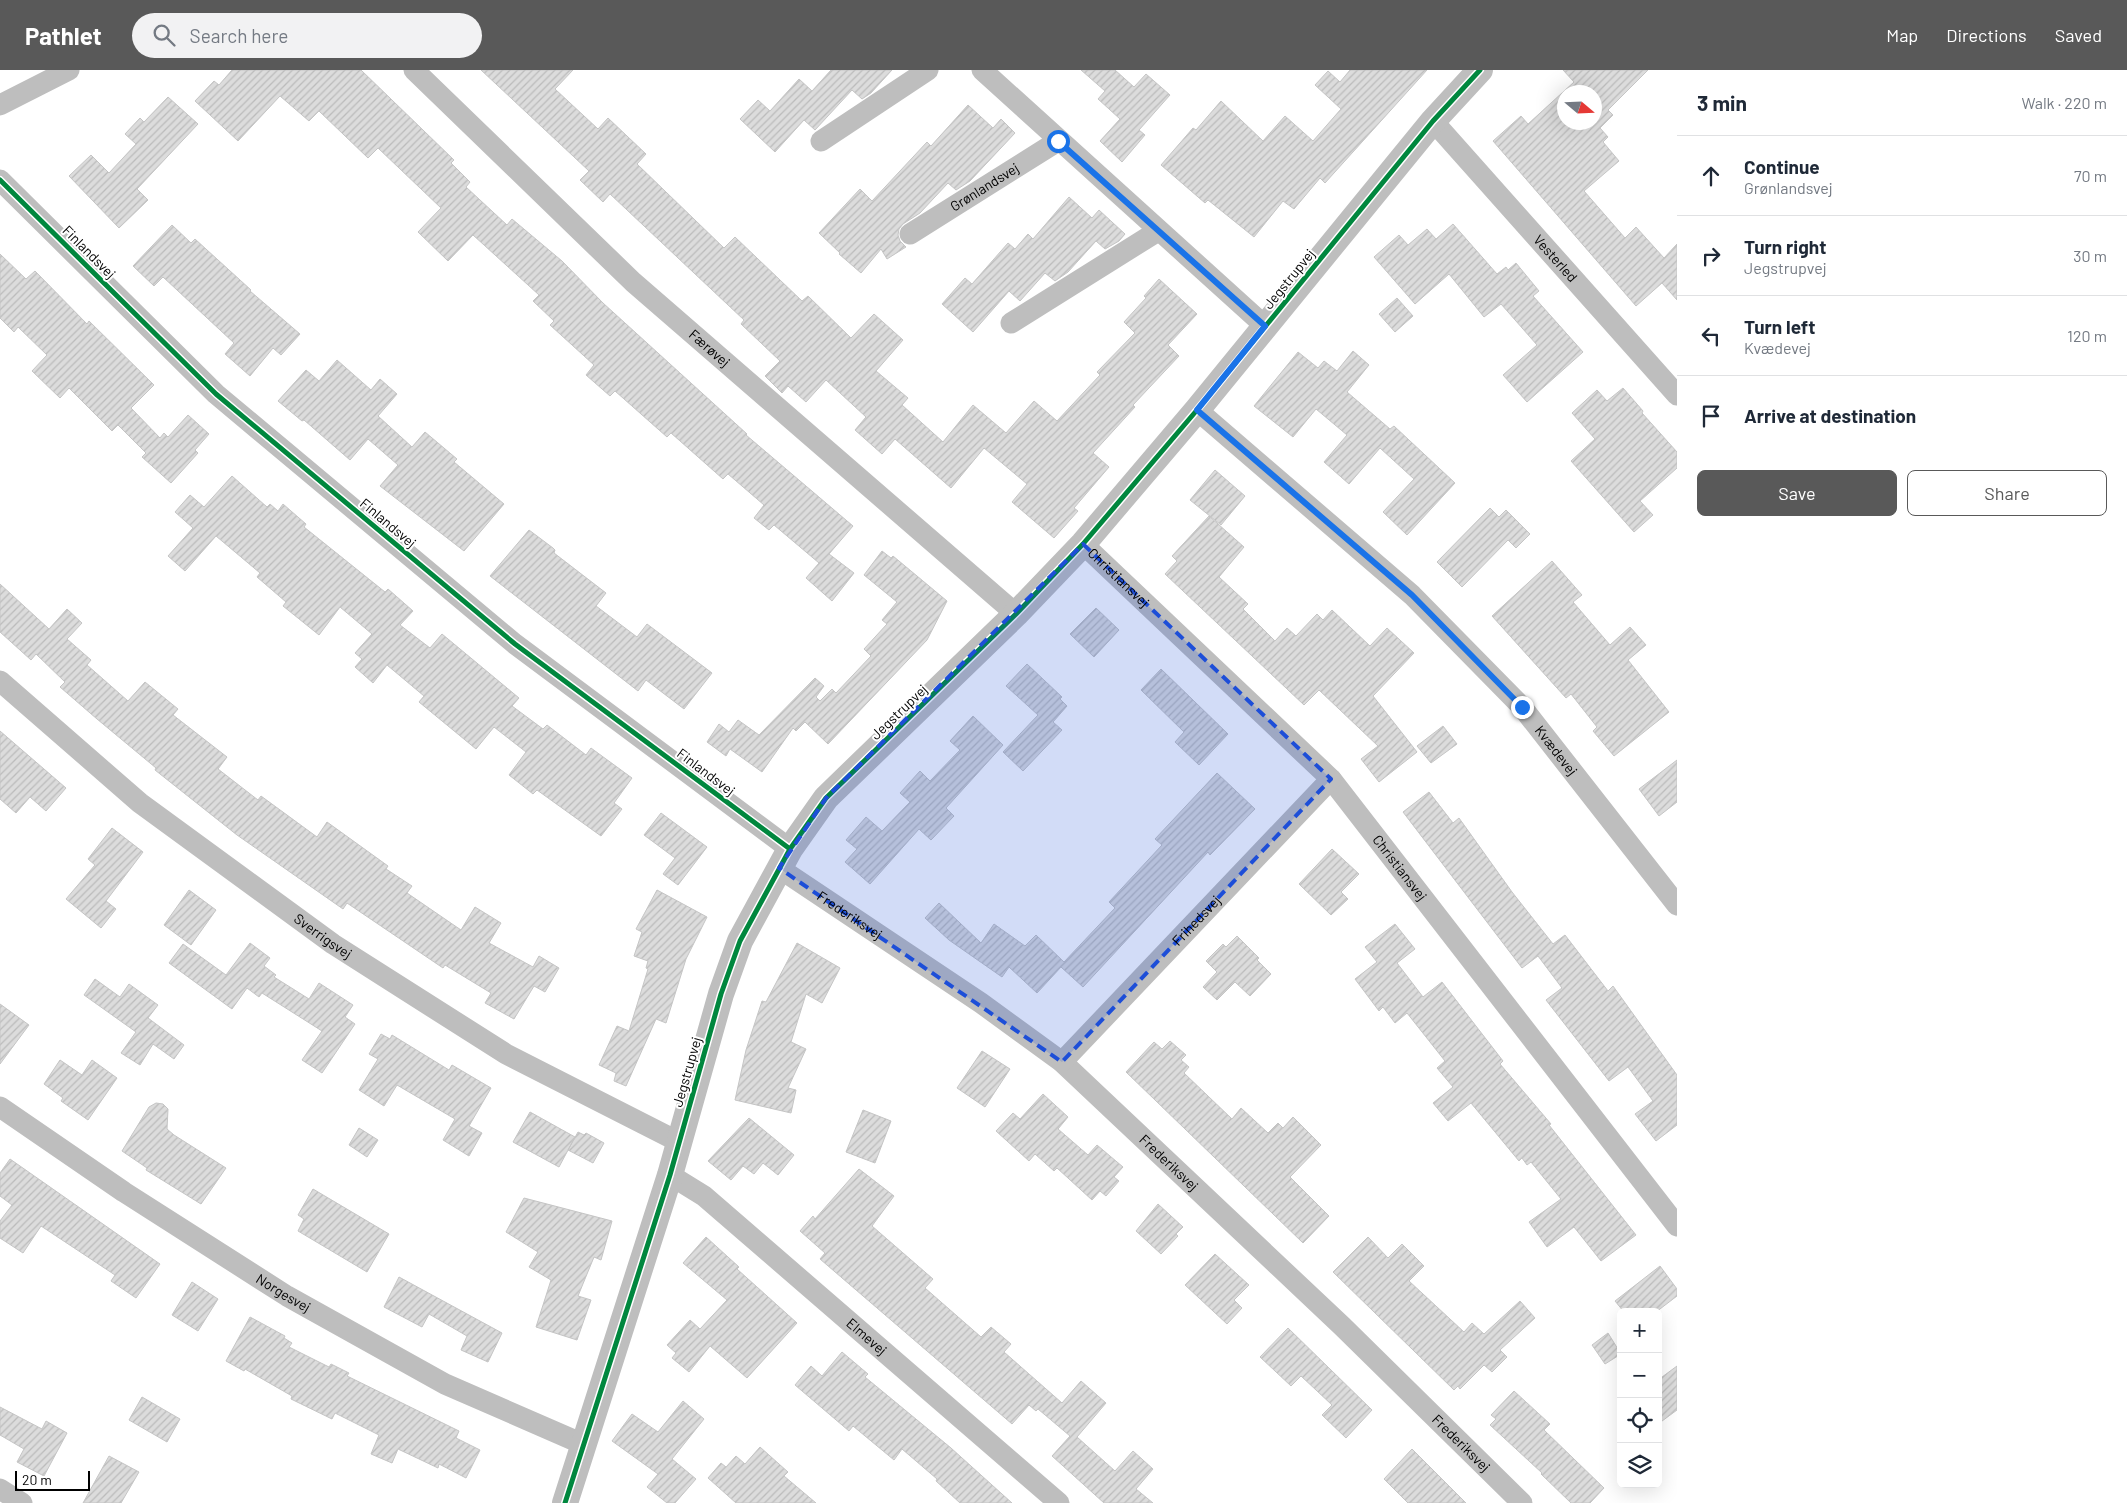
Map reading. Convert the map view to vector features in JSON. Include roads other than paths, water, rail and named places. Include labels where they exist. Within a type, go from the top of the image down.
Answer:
[{"type":"street","points":[[0,105],[69,70]]},
{"type":"street","name":"Færøvej","points":[[414,70],[633,282],[1016,614]]},
{"type":"street","points":[[821,141],[928,70]]},
{"type":"street","points":[[982,70],[1058,141],[1265,326]]},
{"type":"street","name":"Jegstrupvej","points":[[565,1503],[670,1175],[721,994],[740,941],[784,858],[826,798],[1016,614],[1083,544],[1197,410],[1433,121],[1480,70]]},
{"type":"street","name":"Vesterled","points":[[1433,121],[1677,396]]},
{"type":"street","name":"Grønlandsvej","points":[[910,234],[1058,141]]},
{"type":"street","name":"Finlandsvej","points":[[0,180],[216,394],[515,644],[784,858]]},
{"type":"street","points":[[1011,323],[1158,231]]},
{"type":"street","name":"Kvædevej","points":[[1197,410],[1412,595],[1522,707],[1677,905]]},
{"type":"street","name":"Christiansvej","points":[[1083,544],[1331,779],[1677,1226]]},
{"type":"street","name":"Sverrigsvej","points":[[0,681],[140,803],[333,944],[506,1054],[679,1142]]},
{"type":"street","name":"Frihedsvej","points":[[1062,1062],[1331,779]]},
{"type":"street","name":"Frederiksvej","points":[[784,858],[1062,1062],[1342,1326],[1522,1503]]},
{"type":"street","name":"Norgesvej","points":[[0,1107],[124,1192],[287,1296],[445,1384],[585,1445]]},
{"type":"street","name":"Elmevej","points":[[670,1175],[704,1196],[1059,1503]]},
{"type":"street","points":[[0,1489],[22,1503]]}]
